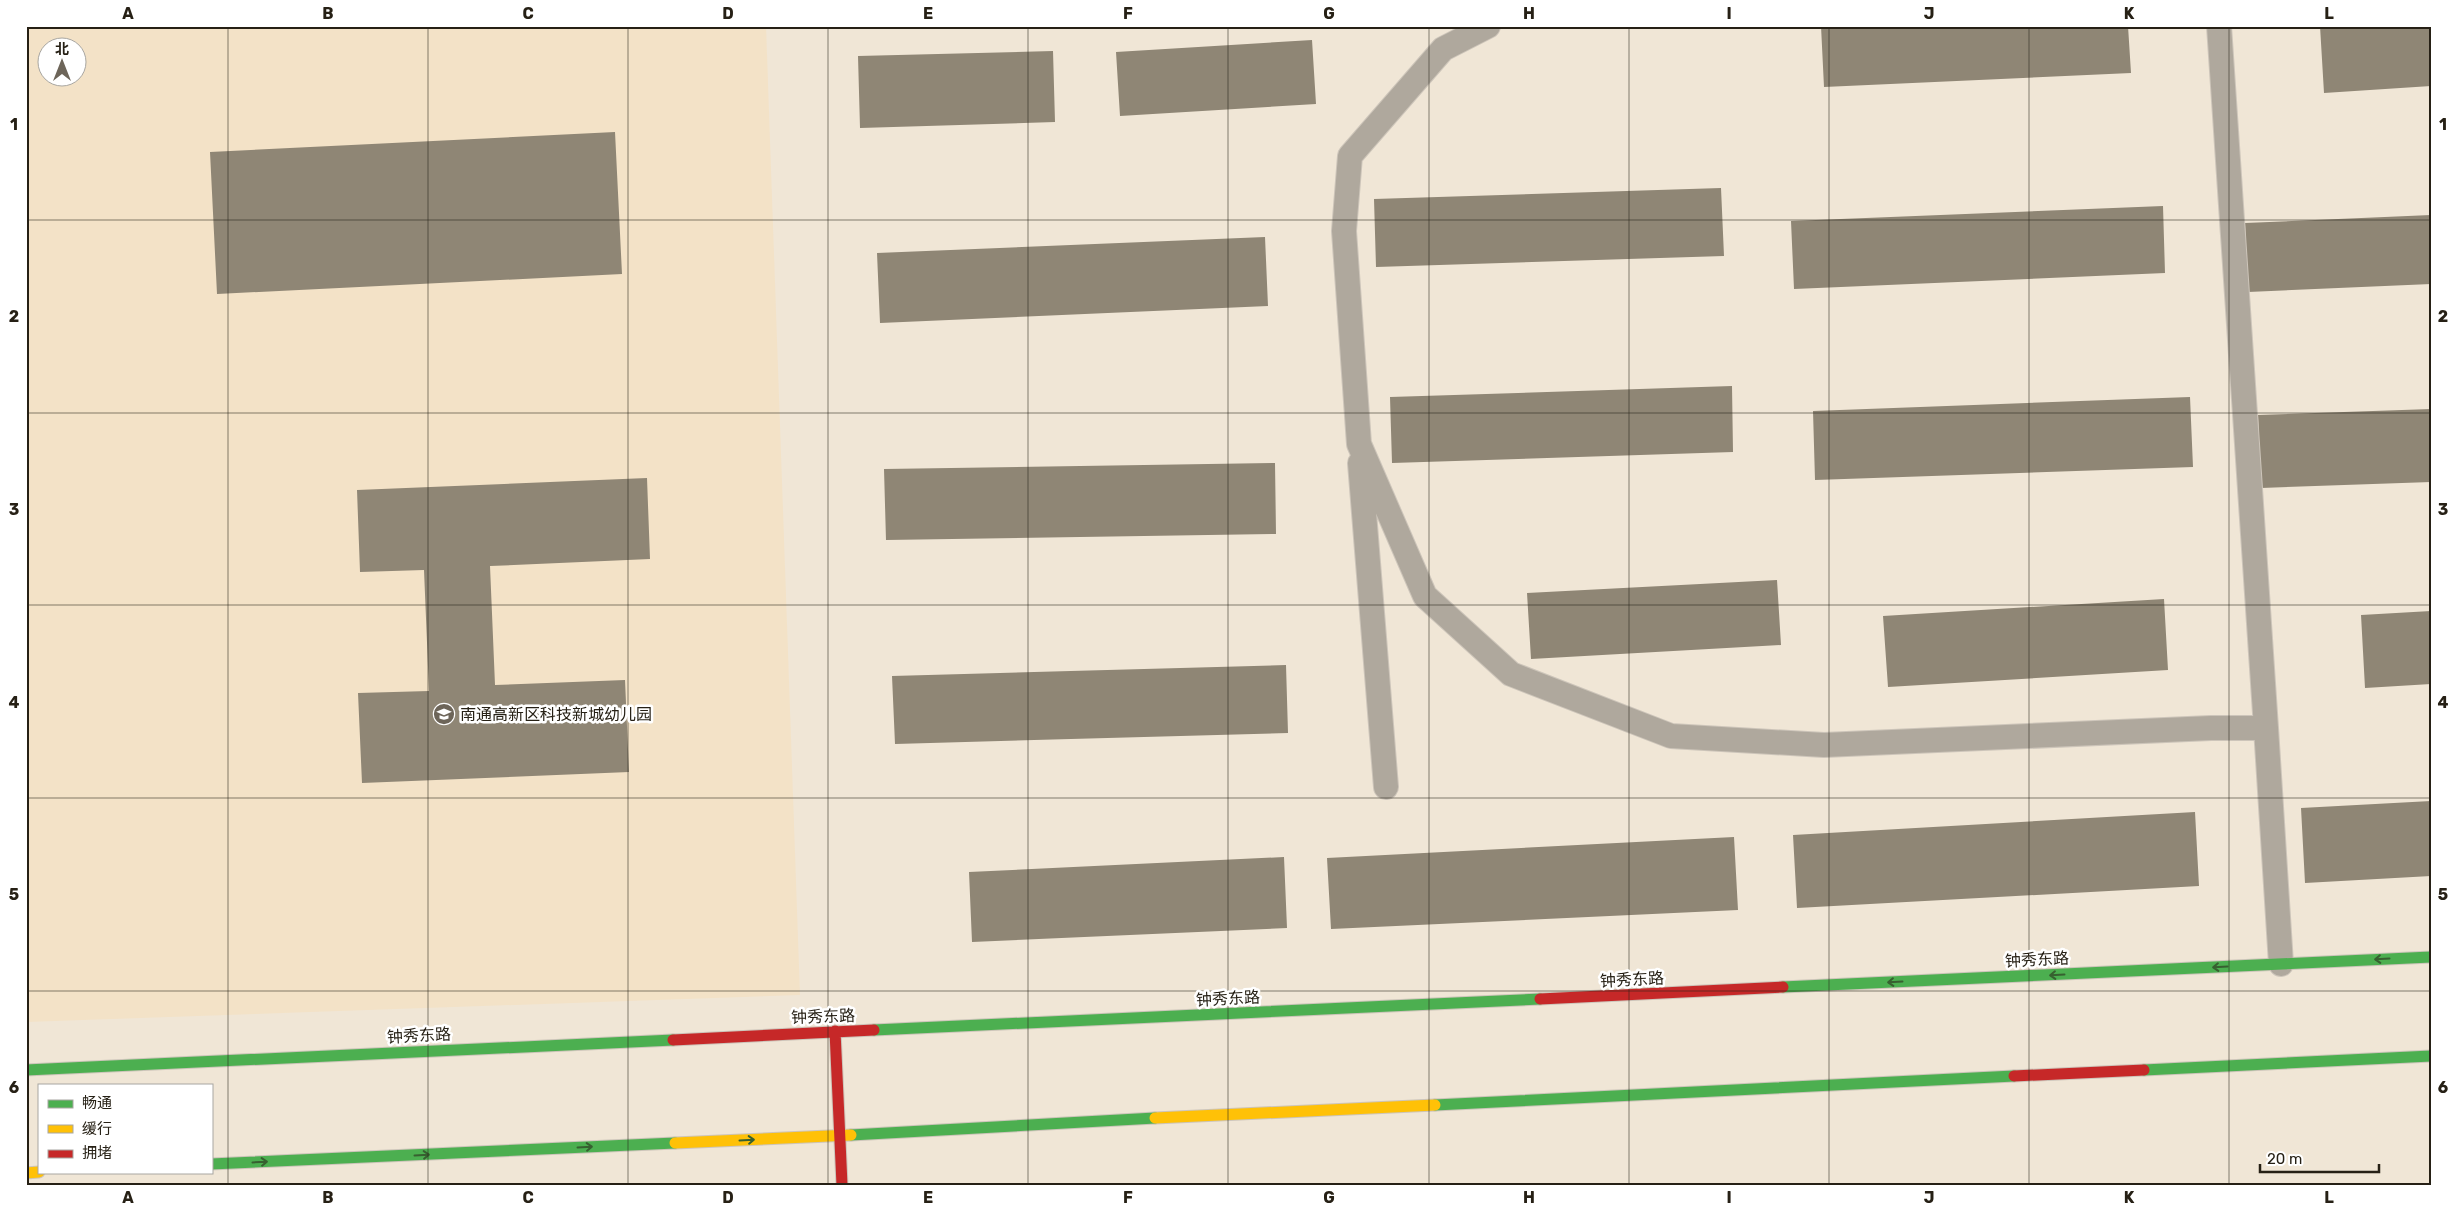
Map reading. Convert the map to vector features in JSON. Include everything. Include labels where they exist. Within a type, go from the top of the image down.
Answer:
[{"type":"main road","name":"钟秀东路","points":[[26,1070],[2431,957]]},
{"type":"main road","points":[[835,1031],[842,1185]]},
{"type":"main road","points":[[212,1164],[840,1136],[878,1132],[2431,1056]]},
{"type":"lane","points":[[1386,787],[1344,231],[1350,156],[1443,49],[1488,26]]},
{"type":"lane","points":[[2219,26],[2281,964]]},
{"type":"lane","points":[[1359,444],[1425,596],[1512,674],[1671,736],[1824,745],[2211,728],[2266,728]]},
{"type":"shaded area","points":[[26,26],[766,26],[800,995],[26,1022]]},
{"type":"building","points":[[1821,26],[2128,26],[2131,73],[1824,87]]},
{"type":"building","points":[[2320,26],[2431,26],[2431,86],[2324,93]]},
{"type":"building","points":[[1312,40],[1316,104],[1120,116],[1116,52]]},
{"type":"building","points":[[1053,51],[1055,122],[860,128],[858,56]]},
{"type":"building","points":[[615,132],[622,274],[217,294],[210,152]]},
{"type":"building","points":[[1721,188],[1724,256],[1376,267],[1374,199]]},
{"type":"building","points":[[2163,206],[2165,273],[1794,289],[1791,221]]},
{"type":"building","points":[[2431,215],[2431,284],[2248,292],[2245,223]]},
{"type":"building","points":[[1265,237],[1268,306],[880,323],[877,253]]},
{"type":"building","points":[[1732,386],[1733,452],[1392,463],[1390,397]]},
{"type":"building","points":[[2190,397],[2193,467],[1815,480],[1813,411]]},
{"type":"building","points":[[2431,409],[2431,482],[2261,488],[2258,415]]},
{"type":"building","points":[[1275,463],[1276,534],[886,540],[884,469]]},
{"type":"building","points":[[647,478],[650,559],[490,566],[495,685],[625,680],[629,772],[362,783],[358,693],[429,691],[424,570],[360,572],[357,490]]},
{"type":"building","points":[[1777,580],[1781,645],[1531,659],[1527,593]]},
{"type":"building","points":[[2164,599],[2168,670],[1888,687],[1883,616]]},
{"type":"building","points":[[2431,611],[2431,684],[2365,688],[2361,615]]},
{"type":"building","points":[[1286,665],[1288,733],[895,744],[892,676]]},
{"type":"building","points":[[2431,801],[2431,876],[2305,883],[2301,808]]},
{"type":"building","points":[[2195,812],[2199,886],[1797,908],[1793,835]]},
{"type":"building","points":[[1734,837],[1738,910],[1331,929],[1327,858]]},
{"type":"building","points":[[1284,857],[1287,928],[972,942],[969,872]]},
{"type":"traffic: fast","points":[[1783,987],[2431,957]]},
{"type":"traffic: fast","points":[[874,1030],[1540,999]]},
{"type":"traffic: fast","points":[[26,1070],[673,1040]]},
{"type":"traffic: fast","points":[[2144,1070],[2431,1056]]},
{"type":"traffic: fast","points":[[1435,1105],[2014,1076]]},
{"type":"traffic: fast","points":[[851,1135],[1155,1118]]},
{"type":"traffic: fast","points":[[212,1164],[675,1143]]},
{"type":"traffic: slow","points":[[1155,1118],[1435,1105]]},
{"type":"traffic: slow","points":[[675,1143],[851,1135]]},
{"type":"traffic: slow","points":[[26,1173],[38,1172]]},
{"type":"traffic: jam","points":[[1540,999],[1783,987]]},
{"type":"traffic: jam","points":[[673,1040],[874,1030]]},
{"type":"traffic: jam","points":[[835,1031],[842,1185]]},
{"type":"traffic: jam","points":[[2014,1076],[2144,1070]]},
{"type":"place","name":"南通高新区科技新城幼儿园","points":[[444,714]]}]
